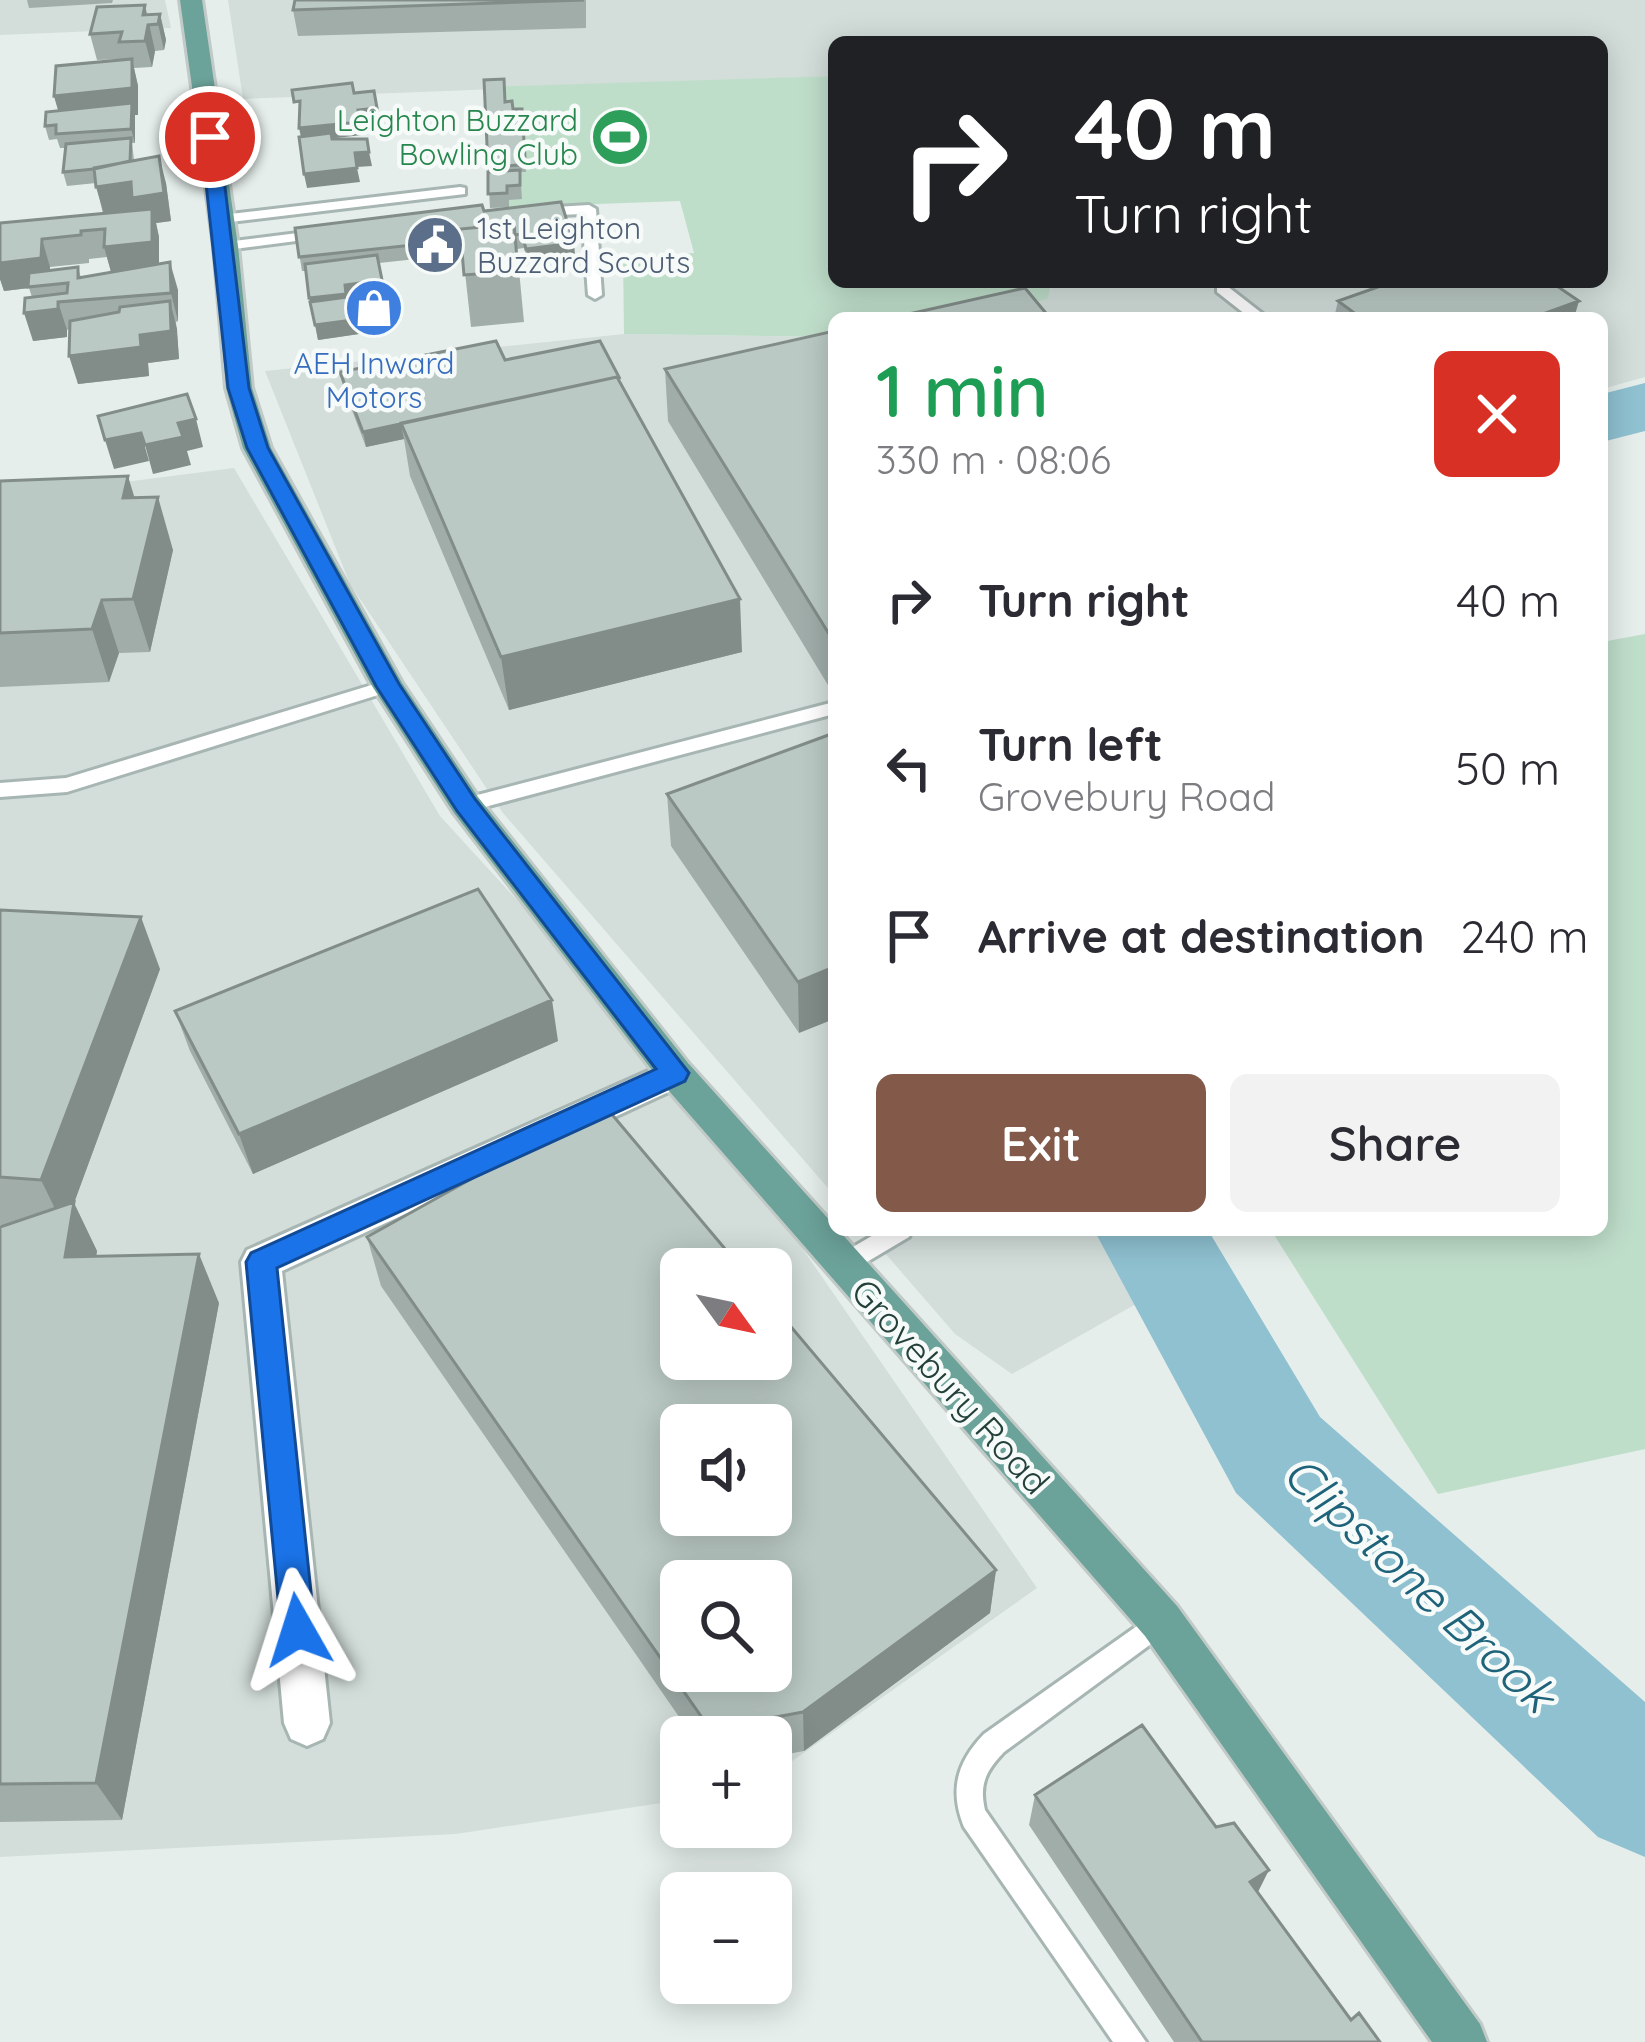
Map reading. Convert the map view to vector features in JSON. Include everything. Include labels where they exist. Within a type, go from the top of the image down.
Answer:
[{"type":"main road","name":"Grovebury Road","points":[[191,0],[224,233],[238,388],[257,448],[388,686],[466,805],[675,1073],[1161,1621],[1462,2042]]},
{"type":"street","points":[[307,1723],[261,1262],[675,1073]]},
{"type":"lane","points":[[224,233],[460,191]]},
{"type":"lane","points":[[522,212],[589,209],[596,295]]},
{"type":"lane","points":[[224,233],[343,231]]},
{"type":"lane","points":[[1222,289],[1252,312]]},
{"type":"lane","points":[[0,790],[67,784],[388,686]]},
{"type":"lane","points":[[466,805],[828,711]]},
{"type":"lane","points":[[842,1265],[891,1236]]},
{"type":"lane","points":[[1131,2042],[974,1817],[965,1794],[973,1764],[994,1743],[1161,1621]]},
{"type":"shaded area","points":[[0,0],[165,0],[171,28],[0,35]]},
{"type":"shaded area","points":[[228,0],[1645,0],[1645,377],[1608,387],[1608,312],[1001,312],[1046,299],[1052,288],[1608,288],[1608,36],[828,36],[828,76],[243,99]]},
{"type":"shaded area","points":[[624,334],[828,337],[828,1188],[503,813],[350,584],[265,371]]},
{"type":"shaded area","points":[[234,468],[440,816],[675,1073],[733,1148],[1037,1588],[792,1761],[792,1716],[660,1716],[660,1803],[456,1834],[0,1857],[0,498]]},
{"type":"shaded area","points":[[870,1236],[1123,1236],[1136,1304],[1012,1374],[955,1334]]},
{"type":"green space","points":[[828,76],[828,288],[1051,288],[1047,299],[1001,312],[828,312],[828,337],[624,334],[623,258],[694,253],[680,201],[490,208],[486,87]]},
{"type":"green space","points":[[1645,634],[1645,1449],[1438,1494],[1275,1236],[1608,1236],[1608,641]]},
{"type":"building","points":[[295,0],[584,0],[293,10]]},
{"type":"building","points":[[145,5],[143,15],[160,14],[158,24],[148,25],[145,41],[119,42],[122,32],[90,34],[97,7]]},
{"type":"building","points":[[132,59],[132,88],[54,96],[56,66]]},
{"type":"building","points":[[504,79],[505,102],[522,109],[525,158],[519,158],[519,165],[488,167],[484,80]]},
{"type":"building","points":[[352,83],[354,93],[374,91],[377,108],[358,110],[360,122],[299,128],[300,101],[294,102],[292,90]]},
{"type":"building","points":[[132,103],[131,129],[56,134],[56,125],[45,126],[46,112]]},
{"type":"building","points":[[331,133],[332,139],[367,139],[369,152],[355,153],[357,168],[304,174],[299,137]]},
{"type":"building","points":[[131,138],[130,161],[63,172],[66,144]]},
{"type":"building","points":[[159,156],[164,193],[132,198],[131,182],[96,187],[94,168]]},
{"type":"building","points":[[520,170],[520,185],[507,186],[507,193],[488,194],[488,172]]},
{"type":"building","points":[[561,202],[574,243],[526,249],[522,234],[515,235],[514,224],[460,229],[461,240],[299,257],[295,228],[482,205],[484,211]]},
{"type":"building","points":[[152,209],[152,242],[104,247],[105,229],[81,231],[81,235],[42,239],[41,258],[0,263],[0,223]]},
{"type":"building","points":[[514,224],[518,271],[464,275],[460,229]]},
{"type":"building","points":[[377,255],[382,280],[345,285],[346,294],[309,298],[305,264]]},
{"type":"building","points":[[170,262],[171,293],[58,302],[58,309],[24,313],[25,298],[67,293],[68,283],[28,287],[29,273],[78,267],[78,278]]},
{"type":"building","points":[[1025,288],[1045,312],[918,312]]},
{"type":"building","points":[[1375,288],[1560,288],[1579,301],[1549,312],[1353,312],[1338,301]]},
{"type":"building","points":[[385,292],[390,315],[315,325],[310,302]]},
{"type":"building","points":[[170,301],[171,331],[140,335],[141,347],[69,356],[70,321],[119,312],[120,307]]},
{"type":"building","points":[[828,332],[828,632],[665,369]]},
{"type":"building","points":[[496,341],[505,360],[600,341],[620,379],[363,432],[340,372]]},
{"type":"building","points":[[617,377],[740,599],[501,657],[401,423]]},
{"type":"building","points":[[187,394],[196,419],[178,423],[183,437],[145,445],[141,433],[105,440],[98,416]]},
{"type":"building","points":[[128,476],[123,498],[158,497],[133,599],[102,600],[92,629],[0,633],[0,481]]},
{"type":"building","points":[[828,735],[828,970],[798,982],[667,794]]},
{"type":"building","points":[[478,889],[552,1000],[239,1134],[175,1011]]},
{"type":"building","points":[[0,910],[141,917],[41,1180],[0,1177]]},
{"type":"building","points":[[604,1105],[724,1248],[660,1248],[660,1380],[792,1380],[792,1328],[996,1570],[803,1712],[701,1716],[684,1692],[792,1692],[792,1560],[660,1560],[660,1657],[367,1237]]},
{"type":"building","points":[[74,1202],[65,1257],[199,1254],[96,1783],[0,1784],[0,1227]]},
{"type":"building","points":[[1142,1725],[1216,1827],[1234,1823],[1269,1870],[1250,1882],[1351,2020],[1359,2013],[1380,2042],[1202,2042],[1035,1795]]},
{"type":"waterway","name":"Clipstone Brook","points":[[1608,417],[1645,406]]},
{"type":"waterway","name":"Clipstone Brook","points":[[1152,1236],[1278,1455],[1645,1790]]},
{"type":"place","name":"Leighton Buzzard Bowling Club","points":[[620,137]]},
{"type":"place","name":"1st Leighton Buzzard Scouts","points":[[435,245]]},
{"type":"place","name":"AEH Inward Motors","points":[[374,308]]},
{"type":"route","points":[[210,137],[226,246],[238,388],[257,448],[388,686],[466,805],[675,1073],[261,1262],[298,1630]]}]
